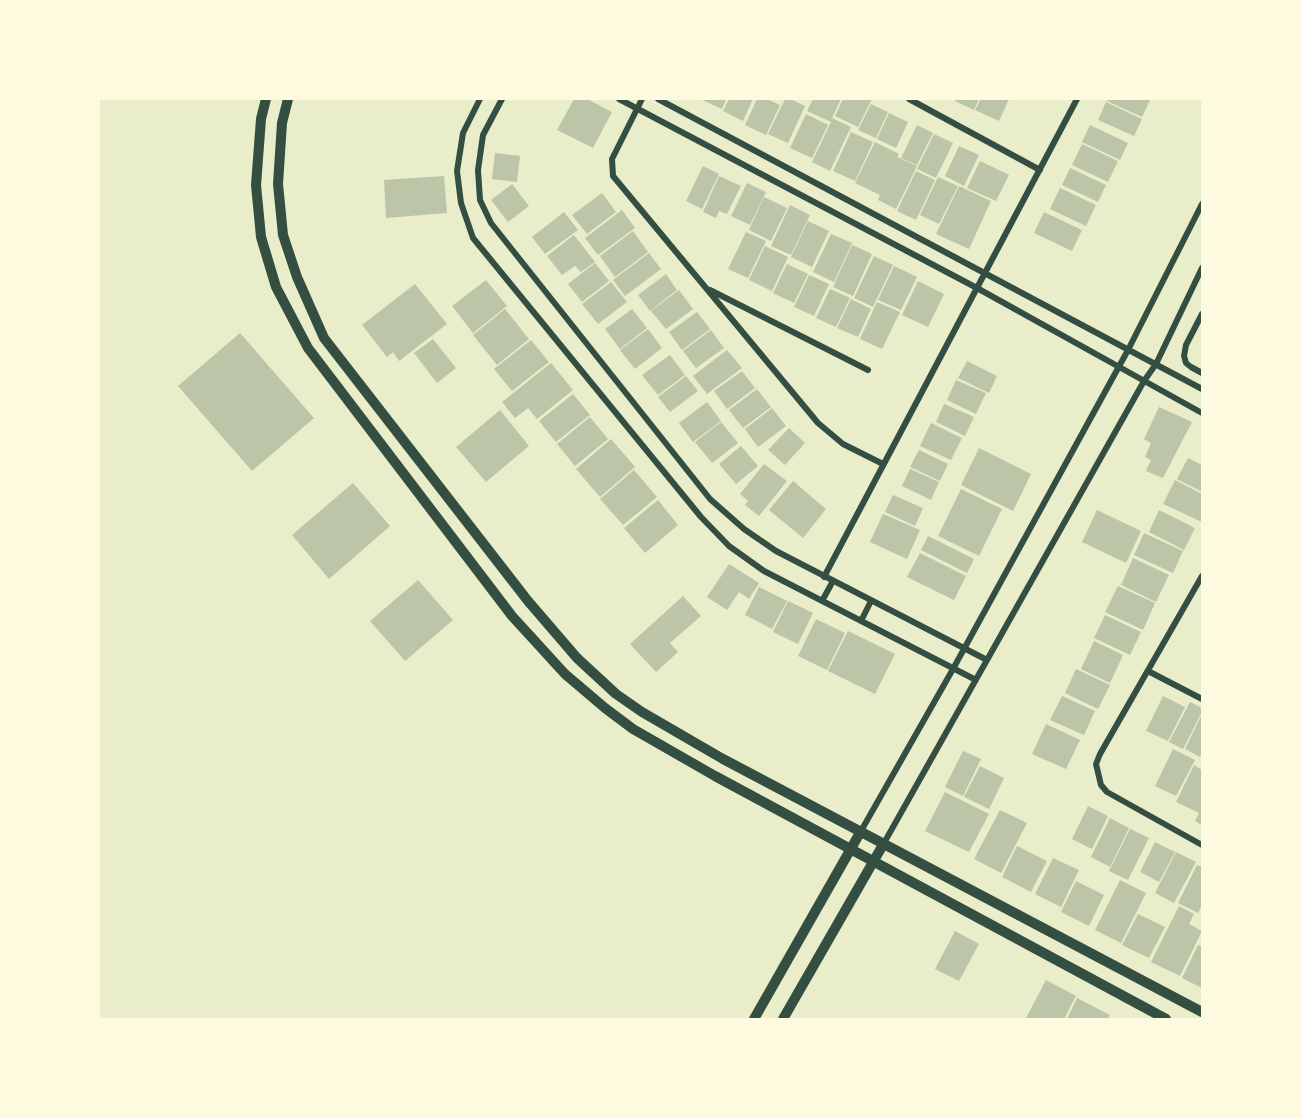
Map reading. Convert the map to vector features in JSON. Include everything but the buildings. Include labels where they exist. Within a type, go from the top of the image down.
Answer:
[{"type":"street","points":[[266,99],[261,119],[256,185],[261,237],[276,287],[308,348],[512,616],[565,674],[633,729],[715,776],[1166,1019]]},
{"type":"street","points":[[288,99],[282,123],[279,184],[283,235],[297,277],[324,338],[528,601],[577,658],[616,694],[642,712],[723,759],[1202,1012]]},
{"type":"street","points":[[480,99],[463,133],[457,171],[461,203],[473,238],[701,517],[729,546],[764,571],[976,680]]},
{"type":"street","points":[[502,99],[483,135],[478,170],[480,200],[491,223],[710,499],[744,529],[776,551],[987,660]]},
{"type":"street","points":[[619,99],[977,288],[1202,413]]},
{"type":"street","points":[[642,99],[612,159],[614,176],[818,423],[843,444],[884,464]]},
{"type":"street","points":[[658,99],[1202,389]]},
{"type":"street","points":[[909,99],[1040,170]]},
{"type":"street","points":[[824,577],[1077,99]]},
{"type":"street","points":[[754,1019],[953,669],[1128,350],[1202,204]]},
{"type":"street","points":[[783,1019],[1155,364],[1202,268]]},
{"type":"street","points":[[706,288],[868,370]]},
{"type":"street","points":[[1202,314],[1186,345],[1184,356],[1186,363],[1202,373]]},
{"type":"street","points":[[1202,576],[1096,764],[1101,785],[1107,792],[1202,845]]},
{"type":"street","points":[[822,601],[833,581]]},
{"type":"street","points":[[861,621],[871,601]]},
{"type":"street","points":[[1148,671],[1202,699]]}]
